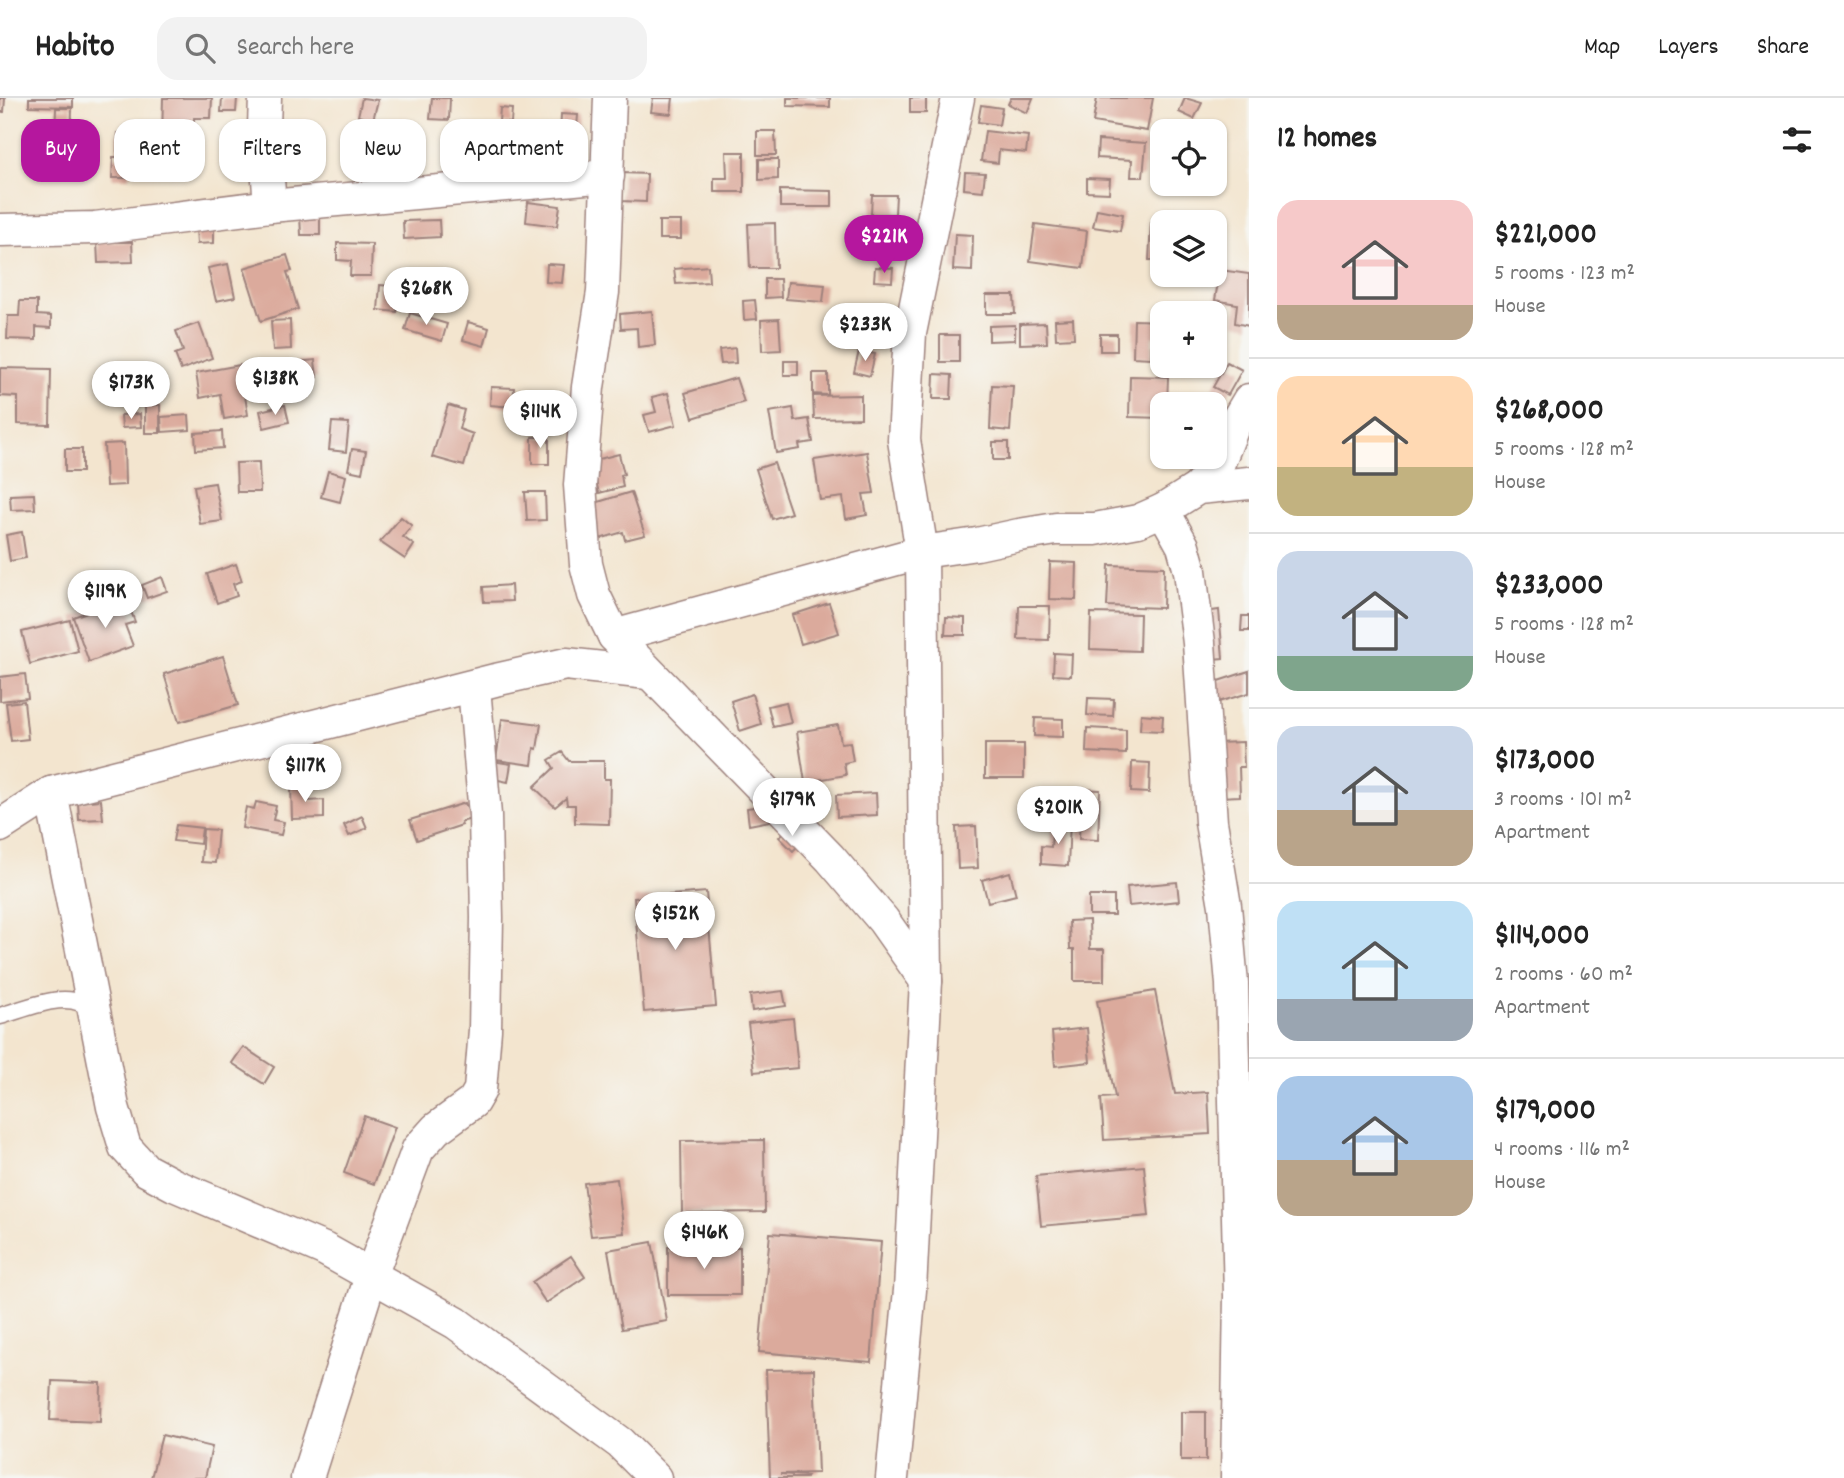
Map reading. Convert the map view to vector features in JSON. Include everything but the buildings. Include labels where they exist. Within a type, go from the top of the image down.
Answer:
[{"type":"street","points":[[265,98],[264,126],[270,206]]},
{"type":"street","points":[[610,98],[603,292],[588,387],[580,485],[586,564],[594,595],[614,636],[830,858],[883,920],[926,981]]},
{"type":"street","points":[[892,1478],[910,1290],[926,981],[922,552],[904,440],[910,333],[958,98]]},
{"type":"street","points":[[0,230],[95,228],[270,206],[608,176]]},
{"type":"street","points":[[614,636],[922,552],[1056,529],[1095,529],[1138,521],[1163,510],[1198,488],[1219,462],[1233,427],[1249,400]]},
{"type":"street","points":[[1198,488],[1249,482]]},
{"type":"street","points":[[1163,510],[1183,546],[1190,570],[1199,643],[1211,822],[1225,906],[1232,984],[1240,1296],[1237,1478]]},
{"type":"street","points":[[0,826],[51,793],[566,664],[648,673]]},
{"type":"street","points":[[307,1478],[371,1276],[418,1149],[436,1129],[473,1102],[480,1090],[485,1030],[487,905],[485,815],[474,687]]},
{"type":"street","points":[[51,793],[113,1107],[125,1147],[146,1170],[174,1185],[324,1250],[456,1323],[620,1443],[655,1478]]},
{"type":"lane","points":[[0,1016],[69,999],[86,1004],[96,1017]]}]
